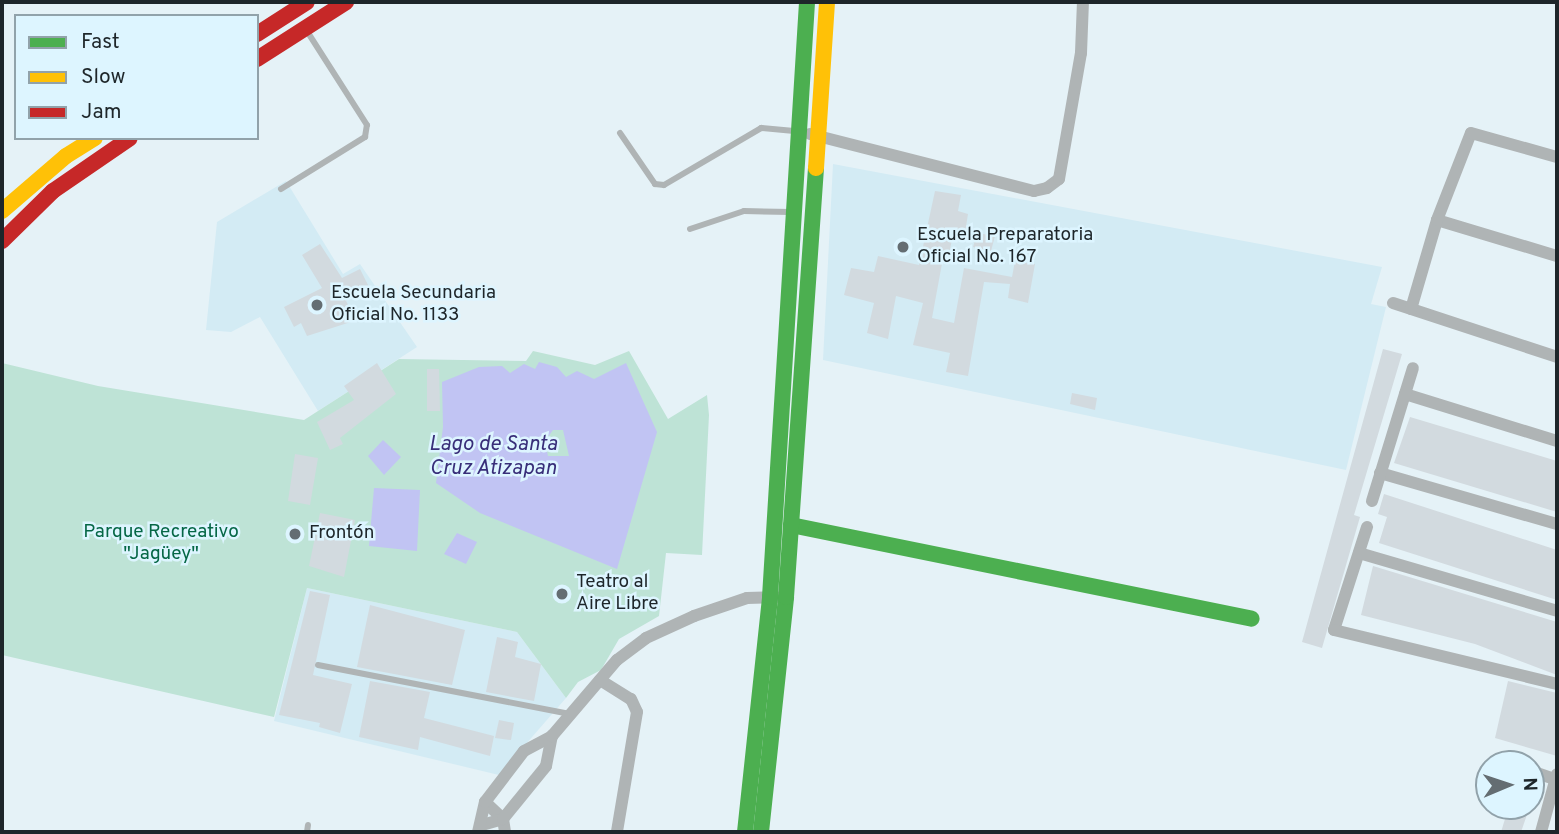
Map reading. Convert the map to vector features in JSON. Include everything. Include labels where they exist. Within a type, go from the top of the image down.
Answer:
[{"type":"main road","points":[[259,33],[307,2]]},
{"type":"main road","points":[[259,58],[346,2]]},
{"type":"main road","points":[[761,832],[778,597],[791,212],[807,2]]},
{"type":"main road","points":[[745,832],[778,597],[791,525],[820,136],[827,2]]},
{"type":"main road","points":[[2,211],[91,140]]},
{"type":"main road","points":[[2,242],[53,191],[127,140]]},
{"type":"main road","points":[[791,525],[1252,619]]},
{"type":"street","points":[[799,132],[1034,191],[1047,188],[1059,179],[1082,53],[1083,2]]},
{"type":"street","points":[[1411,309],[1437,220],[1471,133],[1557,157]]},
{"type":"street","points":[[1437,220],[1557,256]]},
{"type":"street","points":[[1393,303],[1557,357]]},
{"type":"street","points":[[1372,501],[1413,368]]},
{"type":"street","points":[[1405,394],[1557,441]]},
{"type":"street","points":[[1380,473],[1557,524]]},
{"type":"street","points":[[1367,527],[1334,630],[1557,684]]},
{"type":"street","points":[[1359,553],[1557,611]]},
{"type":"street","points":[[504,826],[480,828],[485,802],[524,751],[552,736],[600,680],[646,638],[729,603],[778,597]]},
{"type":"street","points":[[600,680],[631,699],[637,712],[617,832]]},
{"type":"street","points":[[504,826],[546,766],[552,736]]},
{"type":"street","points":[[1541,832],[1557,777]]},
{"type":"street","points":[[485,802],[504,826]]},
{"type":"lane","points":[[281,189],[365,136],[367,125],[306,29]]},
{"type":"lane","points":[[620,133],[655,184],[664,185],[761,128],[799,132]]},
{"type":"lane","points":[[690,229],[744,211],[791,212]]},
{"type":"lane","points":[[318,664],[571,714]]},
{"type":"shaded area","points":[[833,164],[1382,267],[1371,304],[1386,307],[1346,470],[823,360]]},
{"type":"shaded area","points":[[286,181],[343,274],[360,264],[417,347],[318,411],[260,317],[231,332],[206,330],[217,222]]},
{"type":"shaded area","points":[[307,588],[517,632],[566,698],[499,775],[274,721]]},
{"type":"green space","name":"Parque Recreativo \"Jagüey\"","points":[[533,351],[595,365],[629,351],[668,419],[707,395],[709,415],[702,555],[666,553],[659,616],[619,639],[601,670],[578,682],[566,698],[517,632],[307,588],[274,717],[2,655],[2,363],[98,386],[304,420],[399,359],[526,361]]},
{"type":"water","name":"Lago de Santa Cruz Atizapan","points":[[539,362],[557,367],[566,377],[577,371],[594,379],[626,363],[657,432],[617,569],[480,513],[436,483],[443,427],[442,382],[479,367],[502,366],[510,373],[524,364],[535,369]],"holes":[[[553,430],[563,430],[569,456],[548,456],[545,441]]]},
{"type":"water","points":[[383,440],[401,457],[384,475],[368,456]]},
{"type":"water","points":[[374,488],[420,490],[417,551],[369,546]]},
{"type":"water","points":[[457,533],[477,542],[466,564],[444,554]]},
{"type":"building","points":[[935,191],[961,195],[958,211],[968,214],[965,233],[954,230],[948,259],[943,258],[932,318],[954,323],[964,268],[1012,277],[1015,261],[1035,264],[1028,303],[1008,298],[1010,284],[984,282],[968,376],[946,372],[950,353],[913,345],[923,303],[896,296],[888,339],[867,333],[874,303],[844,295],[851,268],[874,272],[878,256],[919,265]]},
{"type":"building","points":[[977,233],[995,236],[991,251],[973,247]]},
{"type":"building","points":[[320,244],[342,278],[360,269],[370,289],[346,301],[357,320],[307,336],[301,323],[294,327],[284,307],[322,288],[302,255]]},
{"type":"building","points":[[1383,349],[1402,354],[1354,515],[1360,517],[1322,648],[1302,642]]},
{"type":"building","points":[[377,363],[396,394],[340,438],[343,444],[330,450],[317,422],[354,400],[344,386]]},
{"type":"building","points":[[427,369],[439,369],[440,411],[427,411]]},
{"type":"building","points":[[1072,393],[1097,398],[1095,410],[1070,404]]},
{"type":"building","points":[[1410,417],[1557,461],[1557,512],[1394,463]]},
{"type":"building","points":[[295,454],[318,458],[310,505],[288,501]]},
{"type":"building","points":[[1384,494],[1557,550],[1557,600],[1379,543],[1387,517],[1378,514]]},
{"type":"building","points":[[320,513],[355,520],[344,577],[309,566]]},
{"type":"building","points":[[1373,566],[1557,622],[1557,675],[1475,644],[1361,615]]},
{"type":"building","points":[[310,591],[330,595],[313,675],[352,684],[340,733],[319,727],[320,723],[279,715]]},
{"type":"building","points":[[370,605],[465,630],[452,685],[357,667]]},
{"type":"building","points":[[497,637],[518,642],[515,657],[541,664],[534,701],[486,692]]},
{"type":"building","points":[[370,681],[430,692],[424,718],[494,736],[490,756],[420,737],[418,750],[359,737]]},
{"type":"building","points":[[1508,681],[1557,693],[1557,756],[1545,753],[1545,750],[1495,738]]},
{"type":"building","points":[[499,720],[514,723],[511,740],[495,738]]},
{"type":"building","points":[[1505,820],[1525,820],[1521,832],[1501,832]]},
{"type":"traffic: fast","points":[[745,832],[770,597],[807,2]]},
{"type":"traffic: fast","points":[[761,832],[786,597],[816,168]]},
{"type":"traffic: fast","points":[[791,525],[1252,619]]},
{"type":"traffic: slow","points":[[816,168],[827,2]]},
{"type":"traffic: slow","points":[[2,211],[66,156],[92,140]]},
{"type":"traffic: jam","points":[[259,33],[307,2]]},
{"type":"traffic: jam","points":[[259,58],[346,2]]},
{"type":"traffic: jam","points":[[2,241],[53,191],[127,140]]},
{"type":"place","name":"Escuela Preparatoria Oficial No. 167","points":[[903,247]]},
{"type":"place","name":"Escuela Secundaria Oficial No. 1133","points":[[317,305]]},
{"type":"place","name":"Frontón","points":[[295,534]]},
{"type":"place","name":"Teatro al Aire Libre","points":[[562,594]]}]
